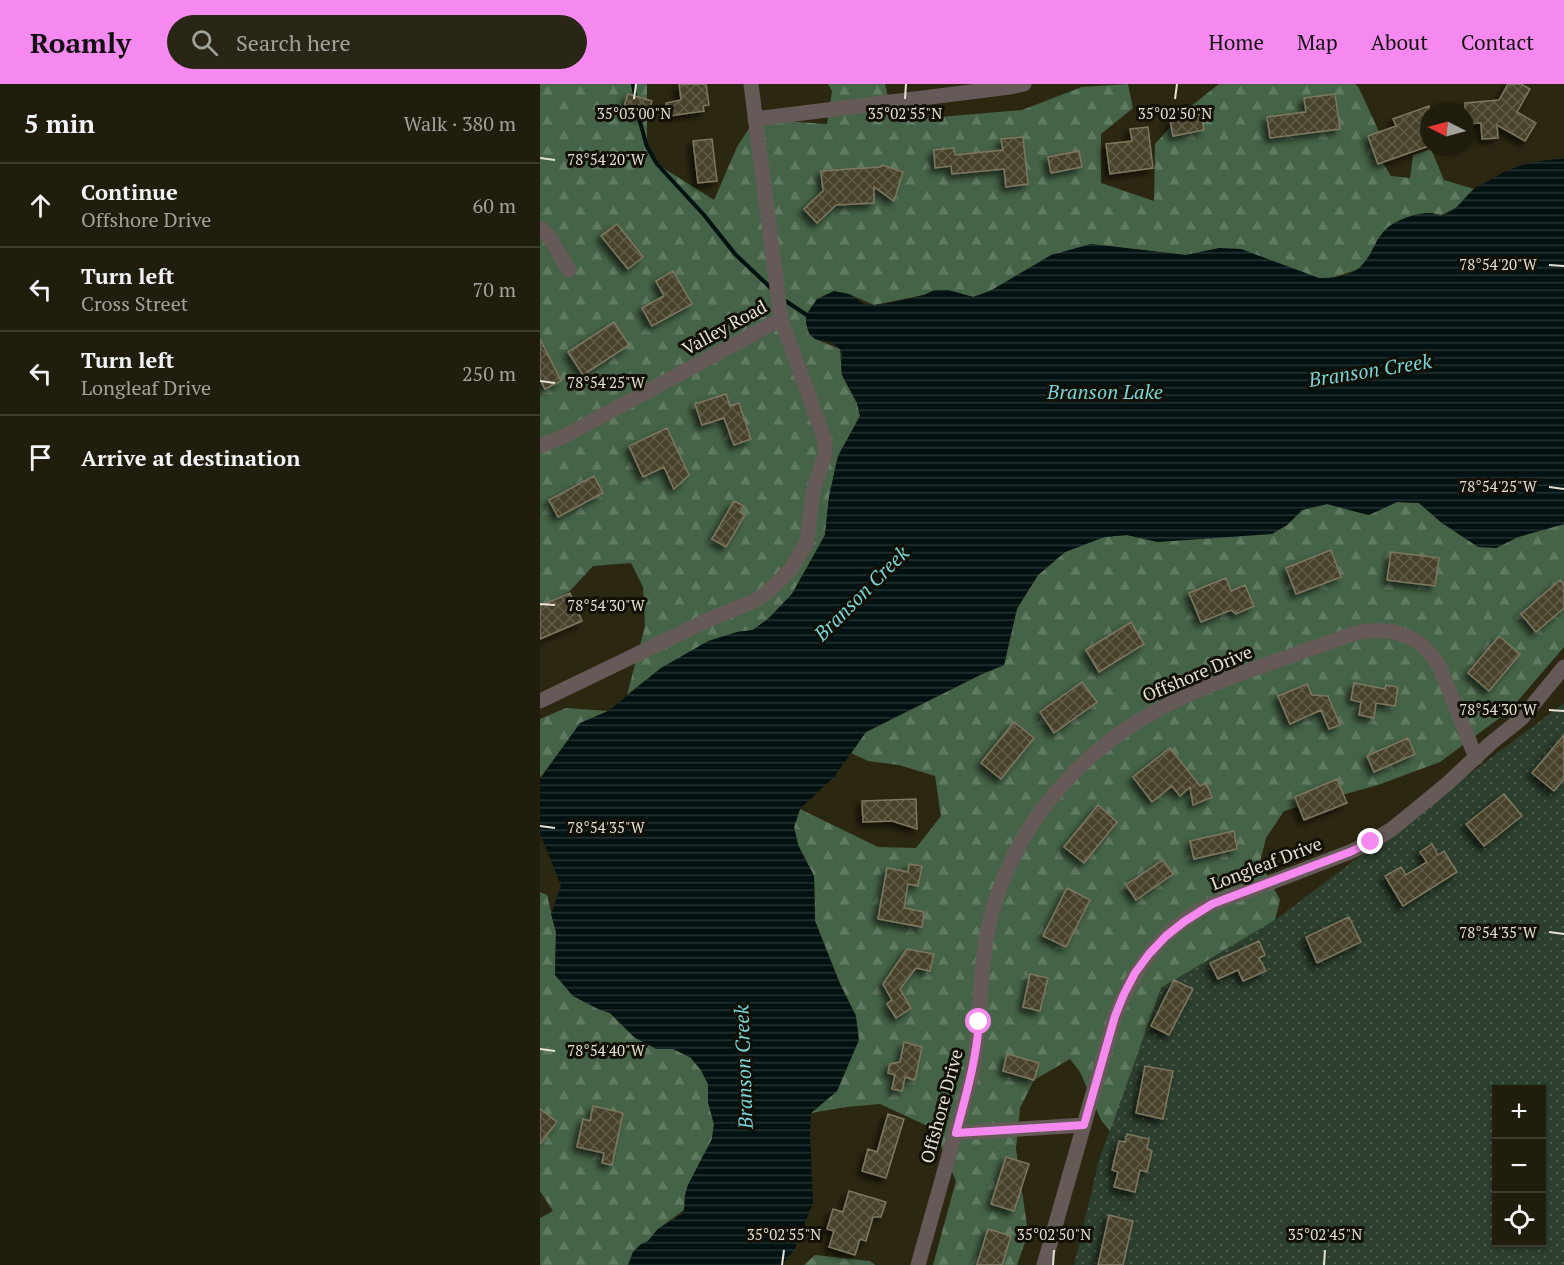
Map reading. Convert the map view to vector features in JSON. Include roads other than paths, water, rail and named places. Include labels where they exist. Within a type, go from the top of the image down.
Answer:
[{"type":"street","name":"Valley Road","points":[[540,446],[565,436],[782,319],[751,84]]},
{"type":"street","points":[[755,119],[966,88],[1024,84]]},
{"type":"street","points":[[540,228],[548,235],[569,270]]},
{"type":"street","points":[[540,701],[710,619],[754,601],[779,582],[799,556],[807,542],[813,492],[821,470],[825,446],[782,319]]},
{"type":"street","name":"Offshore Drive","points":[[918,1265],[973,1070],[977,1046],[983,955],[992,912],[1019,845],[1050,799],[1082,763],[1133,724],[1189,694],[1352,634],[1375,630],[1391,631],[1406,636],[1432,654],[1440,668],[1476,758]]},
{"type":"street","name":"Longleaf Drive","points":[[1044,1265],[1115,1016],[1135,973],[1149,954],[1166,936],[1212,904],[1350,852],[1392,829],[1522,718],[1564,667]]},
{"type":"street","points":[[956,1133],[1084,1125]]},
{"type":"water","name":"Branson Lake","points":[[1564,159],[1564,524],[1518,537],[1496,548],[1478,547],[1442,523],[1419,503],[1397,502],[1369,515],[1327,504],[1302,510],[1287,525],[1272,534],[1158,542],[1127,535],[1104,537],[1065,552],[1038,575],[1017,608],[1004,665],[866,732],[834,777],[800,809],[794,827],[798,845],[814,876],[815,921],[840,984],[856,1016],[859,1040],[837,1091],[811,1113],[813,1202],[795,1249],[782,1265],[628,1265],[633,1252],[641,1244],[648,1241],[658,1229],[682,1214],[684,1210],[688,1185],[712,1139],[714,1124],[708,1102],[708,1084],[701,1070],[690,1057],[673,1049],[656,1049],[634,1037],[610,1013],[573,996],[555,975],[556,932],[551,914],[561,886],[540,833],[540,779],[580,723],[608,711],[661,668],[708,641],[737,632],[753,630],[769,618],[792,594],[825,535],[829,497],[838,456],[860,416],[857,403],[842,375],[843,356],[840,349],[831,342],[815,339],[809,334],[806,315],[817,299],[834,291],[849,294],[864,304],[874,305],[924,295],[934,290],[948,290],[973,297],[990,291],[1051,255],[1091,244],[1185,255],[1219,248],[1241,249],[1319,278],[1338,277],[1359,268],[1383,232],[1395,222],[1419,214],[1443,215],[1456,207],[1470,192],[1508,171],[1534,162]]},
{"type":"waterway","points":[[633,84],[636,101]]},
{"type":"waterway","points":[[637,111],[647,147],[657,164],[704,215],[735,254],[772,289]]},
{"type":"waterway","points":[[784,300],[810,317]]},
{"type":"water label","name":"Branson Creek","points":[[1370,370]]},
{"type":"water label","name":"Branson Creek","points":[[861,593]]},
{"type":"water label","name":"Branson Creek","points":[[743,1067]]}]
